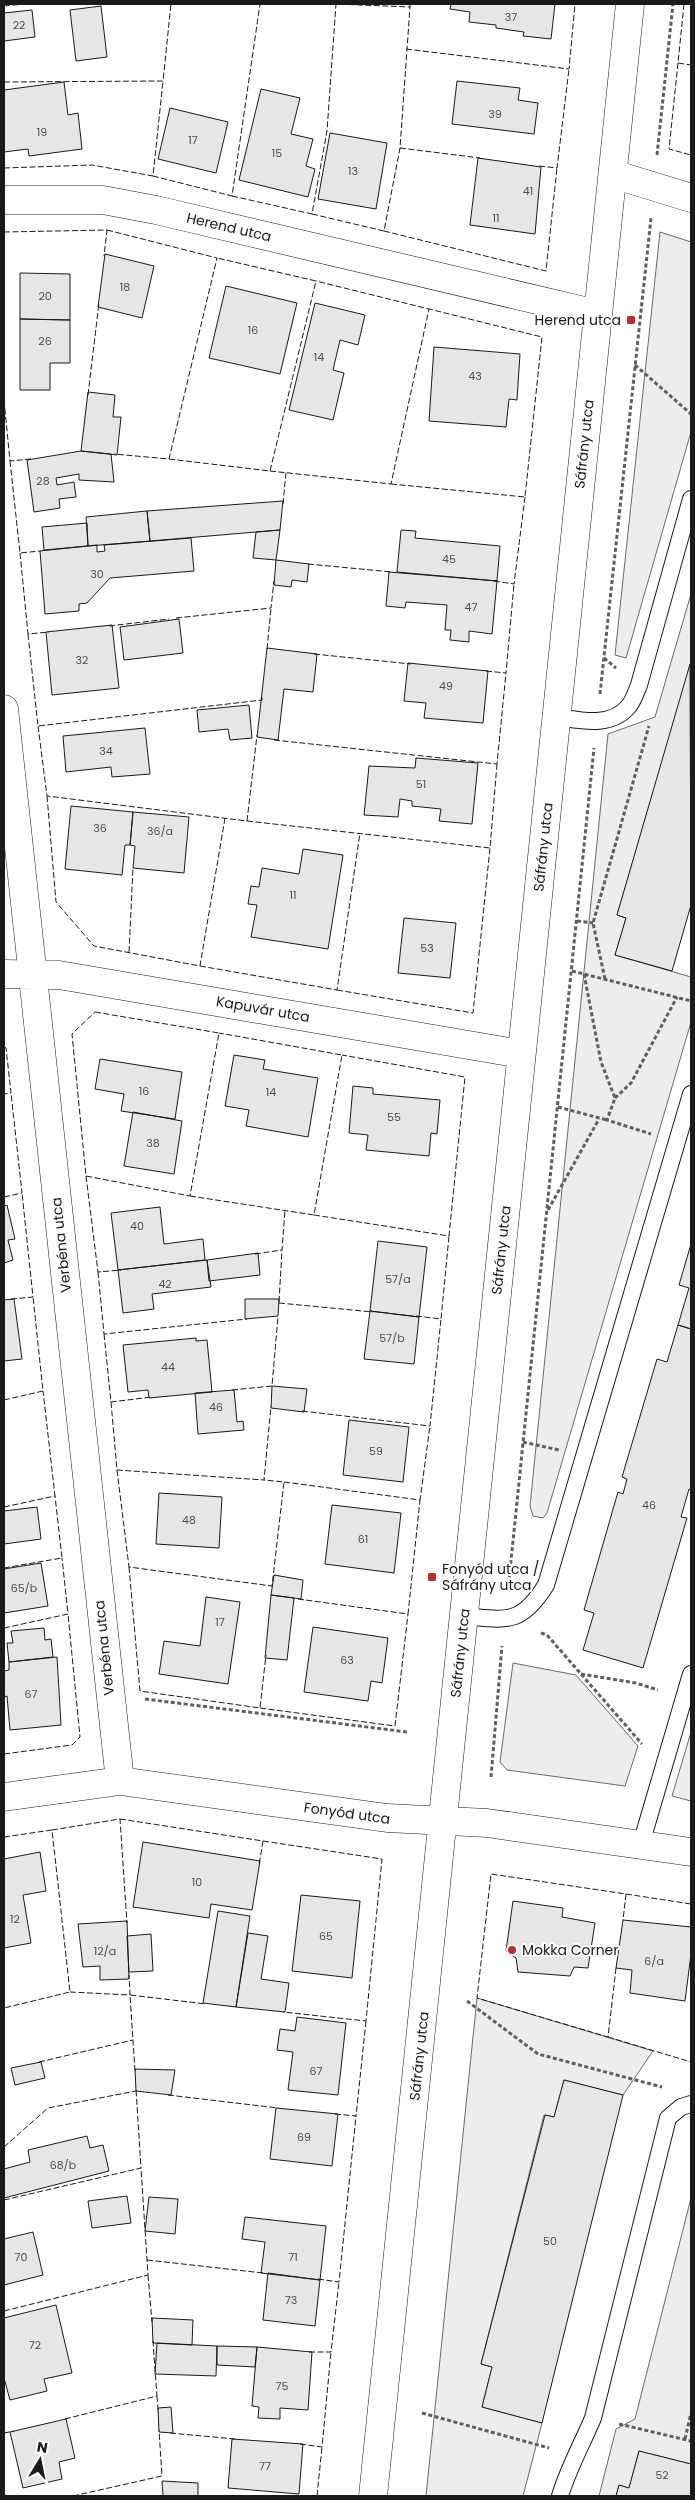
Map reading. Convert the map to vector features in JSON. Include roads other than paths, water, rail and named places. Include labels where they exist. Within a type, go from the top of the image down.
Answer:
[{"type":"street","name":"Sáfrány utca","points":[[373,2496],[630,4]]},
{"type":"street","points":[[612,174],[691,198]]},
{"type":"street","name":"Herend utca","points":[[4,200],[102,200],[147,208],[597,314]]},
{"type":"street","name":"Verbéna utca","points":[[4,709],[109,1695],[120,1780]]},
{"type":"street","name":"Kapuvár utca","points":[[4,974],[31,973],[87,979],[521,1054]]},
{"type":"street","name":"Fonyód utca","points":[[4,1797],[120,1780],[386,1818],[487,1823],[691,1852]]},
{"type":"lane","points":[[557,717],[597,721],[611,719],[629,707],[639,685],[691,499]]},
{"type":"lane","points":[[464,1616],[505,1620],[515,1617],[534,1605],[546,1585],[691,1094]]},
{"type":"lane","points":[[642,1844],[691,1674]]},
{"type":"lane","points":[[560,2496],[566,2477],[578,2456],[593,2418],[668,2118],[681,2107],[691,2104]]},
{"type":"place","name":"Herend utca","points":[[631,320]]},
{"type":"place","name":"Fonyód utca / Sáfrány utca","points":[[432,1577]]},
{"type":"place","name":"Mokka Corner","points":[[512,1950]]}]
